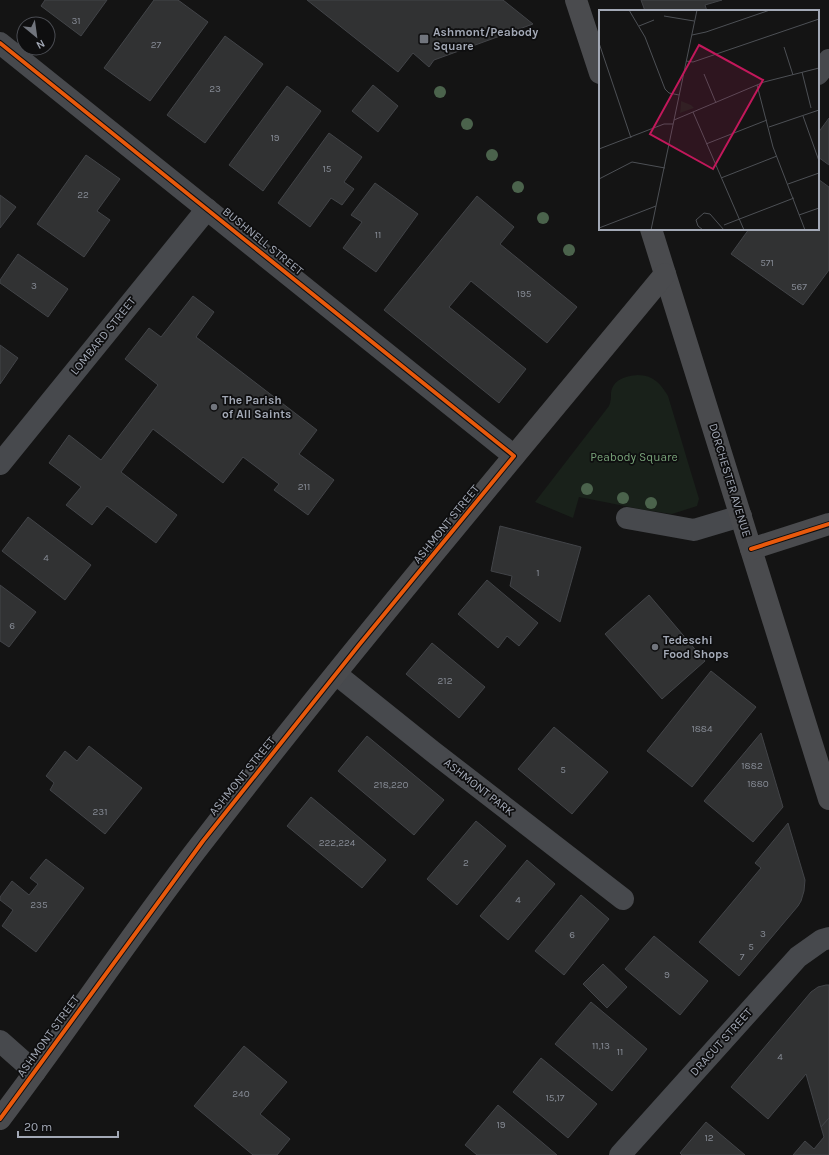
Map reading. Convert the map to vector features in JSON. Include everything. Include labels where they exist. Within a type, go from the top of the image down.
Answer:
[{"type":"main road","points":[[576,0],[599,70]]},
{"type":"main road","name":"DORCHESTER AVENUE","points":[[654,230],[665,274],[829,799]]},
{"type":"main road","name":"ASHMONT STREET","points":[[0,1119],[203,841],[336,674],[665,274]]},
{"type":"main road","points":[[751,549],[829,524]]},
{"type":"street","name":"BUSHNELL STREET","points":[[0,43],[514,456]]},
{"type":"street","points":[[819,73],[829,60]]},
{"type":"street","name":"LOMBARD STREET","points":[[0,464],[207,209]]},
{"type":"street","points":[[627,518],[694,530],[741,516]]},
{"type":"street","name":"ASHMONT PARK","points":[[336,674],[438,756],[623,899]]},
{"type":"street","name":"DRACUT STREET","points":[[620,1155],[798,957],[822,940],[829,938]]},
{"type":"street","points":[[0,1041],[34,1072]]},
{"type":"green space","name":"Peabody Square","points":[[638,375],[652,378],[668,396],[699,499],[697,506],[672,514],[579,497],[573,518],[535,502],[609,406],[614,384],[625,377]]},
{"type":"building","points":[[45,0],[107,0],[81,36],[41,6]]},
{"type":"building","points":[[154,0],[178,0],[208,22],[150,101],[104,68]]},
{"type":"building","name":"Ashmont/Peabody Square","points":[[307,0],[503,0],[533,24],[434,60],[429,67],[413,53],[398,72]]},
{"type":"building","points":[[641,0],[722,0],[705,5],[707,10],[645,10]]},
{"type":"building","points":[[225,36],[263,64],[205,143],[167,115]]},
{"type":"building","points":[[373,85],[398,106],[378,132],[352,111]]},
{"type":"building","points":[[287,86],[321,111],[263,191],[229,165]]},
{"type":"building","points":[[829,118],[829,165],[819,158],[819,132]]},
{"type":"building","points":[[329,133],[362,157],[344,182],[354,189],[342,205],[331,198],[310,227],[278,203]]},
{"type":"building","points":[[86,155],[120,179],[97,211],[110,220],[84,257],[37,224]]},
{"type":"building","points":[[819,180],[829,187],[829,270],[803,305],[731,254],[748,230],[819,230]]},
{"type":"building","points":[[375,183],[418,214],[376,272],[343,248],[362,222],[351,215]]},
{"type":"building","points":[[0,195],[16,207],[0,228]]},
{"type":"building","points":[[477,196],[514,227],[500,244],[577,307],[547,343],[471,281],[449,307],[526,369],[499,403],[384,310]]},
{"type":"building","points":[[18,254],[68,289],[48,317],[0,283],[0,280]]},
{"type":"building","name":"The Parish of All Saints","points":[[193,296],[214,312],[196,337],[317,430],[299,454],[334,480],[308,515],[274,490],[279,484],[243,457],[223,483],[153,429],[121,472],[177,515],[156,543],[107,506],[92,525],[66,505],[81,487],[49,463],[69,435],[101,460],[158,385],[125,359],[149,328],[161,337]]},
{"type":"building","points":[[0,345],[18,358],[0,384]]},
{"type":"building","points":[[28,517],[91,565],[65,600],[2,551]]},
{"type":"building","points":[[500,526],[581,547],[560,622],[510,586],[512,576],[491,571]]},
{"type":"building","points":[[487,580],[538,623],[519,646],[507,636],[498,648],[458,614]]},
{"type":"building","points":[[0,585],[36,612],[9,647],[0,641]]},
{"type":"building","name":"Tedeschi Food Shops","points":[[649,595],[705,661],[662,699],[605,634]]},
{"type":"building","points":[[432,643],[485,687],[459,718],[406,674]]},
{"type":"building","points":[[711,671],[756,707],[692,787],[647,751]]},
{"type":"building","points":[[554,727],[608,772],[572,814],[518,769]]},
{"type":"building","points":[[761,733],[783,807],[753,842],[704,801]]},
{"type":"building","points":[[367,736],[444,800],[414,835],[338,771]]},
{"type":"building","points":[[89,746],[142,788],[105,834],[50,790],[54,783],[46,776],[65,751],[77,761]]},
{"type":"building","points":[[311,797],[386,860],[362,888],[287,826]]},
{"type":"building","points":[[476,821],[506,846],[457,905],[427,879]]},
{"type":"building","points":[[788,823],[805,880],[801,901],[739,976],[699,942],[761,868],[755,863]]},
{"type":"building","points":[[46,859],[84,888],[36,952],[2,926],[13,910],[0,900],[0,897],[12,881],[29,895],[38,884],[30,878]]},
{"type":"building","points":[[527,860],[555,884],[508,940],[480,916]]},
{"type":"building","points":[[581,895],[609,919],[564,975],[535,951]]},
{"type":"building","points":[[654,936],[708,981],[680,1015],[625,969]]},
{"type":"building","points":[[603,964],[627,987],[607,1008],[583,984]]},
{"type":"building","points":[[829,985],[829,1118],[821,1127],[806,1074],[768,1119],[731,1087],[811,992],[818,987]]},
{"type":"building","points":[[591,1002],[647,1049],[612,1091],[555,1044]]},
{"type":"building","points":[[244,1046],[287,1082],[260,1114],[290,1139],[277,1155],[253,1155],[194,1106]]},
{"type":"building","points":[[541,1058],[597,1104],[568,1138],[513,1092]]},
{"type":"building","points":[[498,1105],[557,1155],[477,1155],[465,1145]]},
{"type":"building","points":[[829,1118],[829,1155],[793,1155],[805,1141],[814,1149],[824,1137],[821,1127]]},
{"type":"building","points":[[706,1122],[745,1155],[682,1155],[680,1153]]},
{"type":"cycle path","points":[[0,43],[514,456],[359,645],[203,841],[0,1119]]},
{"type":"cycle path","points":[[751,549],[829,524]]},
{"type":"place","name":"Ashmont/Peabody Square","points":[[424,39]]},
{"type":"place","name":"The Parish of All Saints","points":[[214,407]]},
{"type":"place","name":"Tedeschi Food Shops","points":[[655,647]]}]
